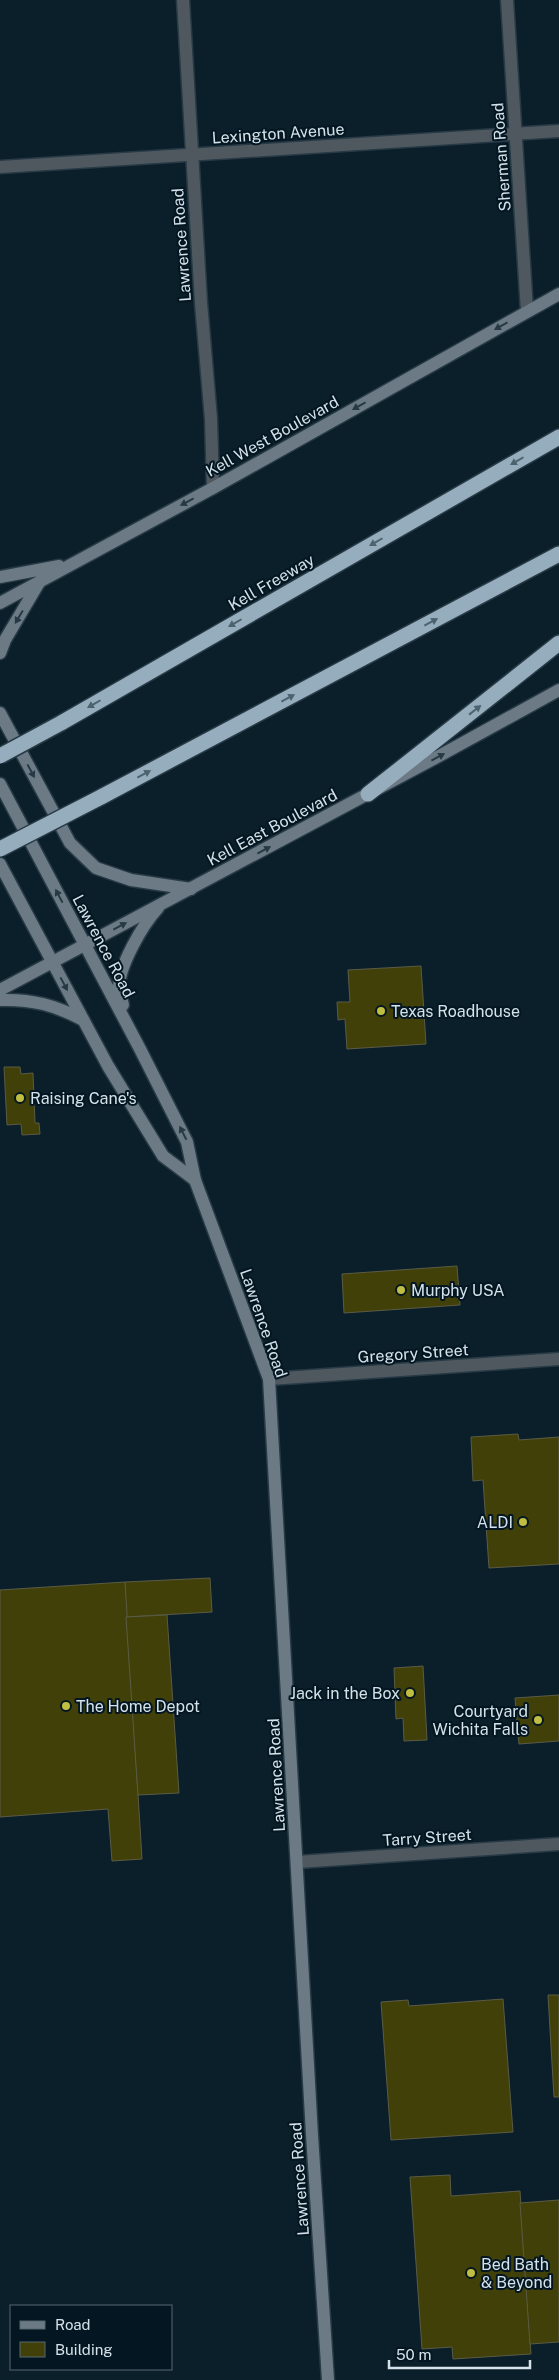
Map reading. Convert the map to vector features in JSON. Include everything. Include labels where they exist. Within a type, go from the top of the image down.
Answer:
[{"type":"highway","name":"Kell Freeway","points":[[0,756],[61,723],[559,437]]},
{"type":"highway","points":[[0,849],[559,554]]},
{"type":"highway","points":[[368,794],[559,644]]},
{"type":"street","name":"Lawrence Road","points":[[183,0],[211,418],[213,488]]},
{"type":"street","name":"Sherman Road","points":[[507,0],[528,311]]},
{"type":"street","name":"Lexington Avenue","points":[[0,168],[559,131]]},
{"type":"street","name":"Kell West Boulevard","points":[[0,603],[213,488],[559,294]]},
{"type":"street","points":[[0,577],[73,563]]},
{"type":"street","points":[[0,653],[5,640],[40,581]]},
{"type":"street","name":"Kell East Boulevard","points":[[0,990],[559,690]]},
{"type":"street","points":[[0,713],[70,843],[96,868],[131,880],[190,889]]},
{"type":"street","name":"Lawrence Road","points":[[0,784],[187,1142],[196,1180],[269,1379],[298,1862],[312,2135],[328,2380]]},
{"type":"street","points":[[0,864],[108,1066],[163,1156],[196,1180]]},
{"type":"street","points":[[128,1026],[119,989],[125,965],[151,916],[163,903]]},
{"type":"street","points":[[0,1000],[27,999],[69,1012],[83,1020]]},
{"type":"street","name":"Gregory Street","points":[[269,1379],[559,1359]]},
{"type":"street","name":"Tarry Street","points":[[298,1862],[559,1844]]},
{"type":"building","name":"Texas Roadhouse","points":[[421,966],[426,1044],[347,1049],[345,1019],[338,1020],[337,1002],[350,1002],[348,970]]},
{"type":"building","name":"Raising Cane's","points":[[4,1067],[20,1067],[21,1074],[33,1073],[35,1123],[39,1123],[40,1134],[22,1135],[21,1124],[7,1125]]},
{"type":"building","name":"Murphy USA","points":[[457,1266],[460,1305],[344,1313],[342,1274]]},
{"type":"building","name":"ALDI","points":[[518,1434],[519,1440],[559,1437],[559,1564],[489,1568],[483,1480],[473,1481],[471,1437]]},
{"type":"building","points":[[210,1578],[212,1612],[126,1617],[125,1582]]},
{"type":"building","name":"The Home Depot","points":[[125,1582],[142,1859],[112,1861],[108,1809],[0,1817],[0,1590]]},
{"type":"building","points":[[167,1615],[179,1793],[138,1795],[126,1617]]},
{"type":"building","name":"Jack in the Box","points":[[423,1666],[427,1740],[404,1741],[403,1718],[396,1719],[394,1668]]},
{"type":"building","name":"Courtyard Wichita Falls","points":[[559,1695],[559,1741],[519,1744],[515,1698]]},
{"type":"building","points":[[548,1995],[559,1995],[559,2097],[554,2097]]},
{"type":"building","points":[[503,1999],[513,2132],[391,2140],[381,2002],[408,2000],[409,2006]]},
{"type":"building","name":"Bed Bath & Beyond","points":[[450,2175],[451,2196],[520,2191],[531,2354],[453,2359],[452,2347],[422,2349],[410,2177]]},
{"type":"building","points":[[559,2200],[559,2342],[530,2344],[520,2203]]},
{"type":"place","name":"Texas Roadhouse","points":[[381,1011]]},
{"type":"place","name":"Raising Cane's","points":[[20,1098]]},
{"type":"place","name":"Murphy USA","points":[[401,1290]]},
{"type":"place","name":"ALDI","points":[[523,1522]]},
{"type":"place","name":"Jack in the Box","points":[[410,1693]]},
{"type":"place","name":"The Home Depot","points":[[66,1706]]},
{"type":"place","name":"Courtyard Wichita Falls","points":[[538,1720]]},
{"type":"place","name":"Bed Bath & Beyond","points":[[471,2273]]}]
